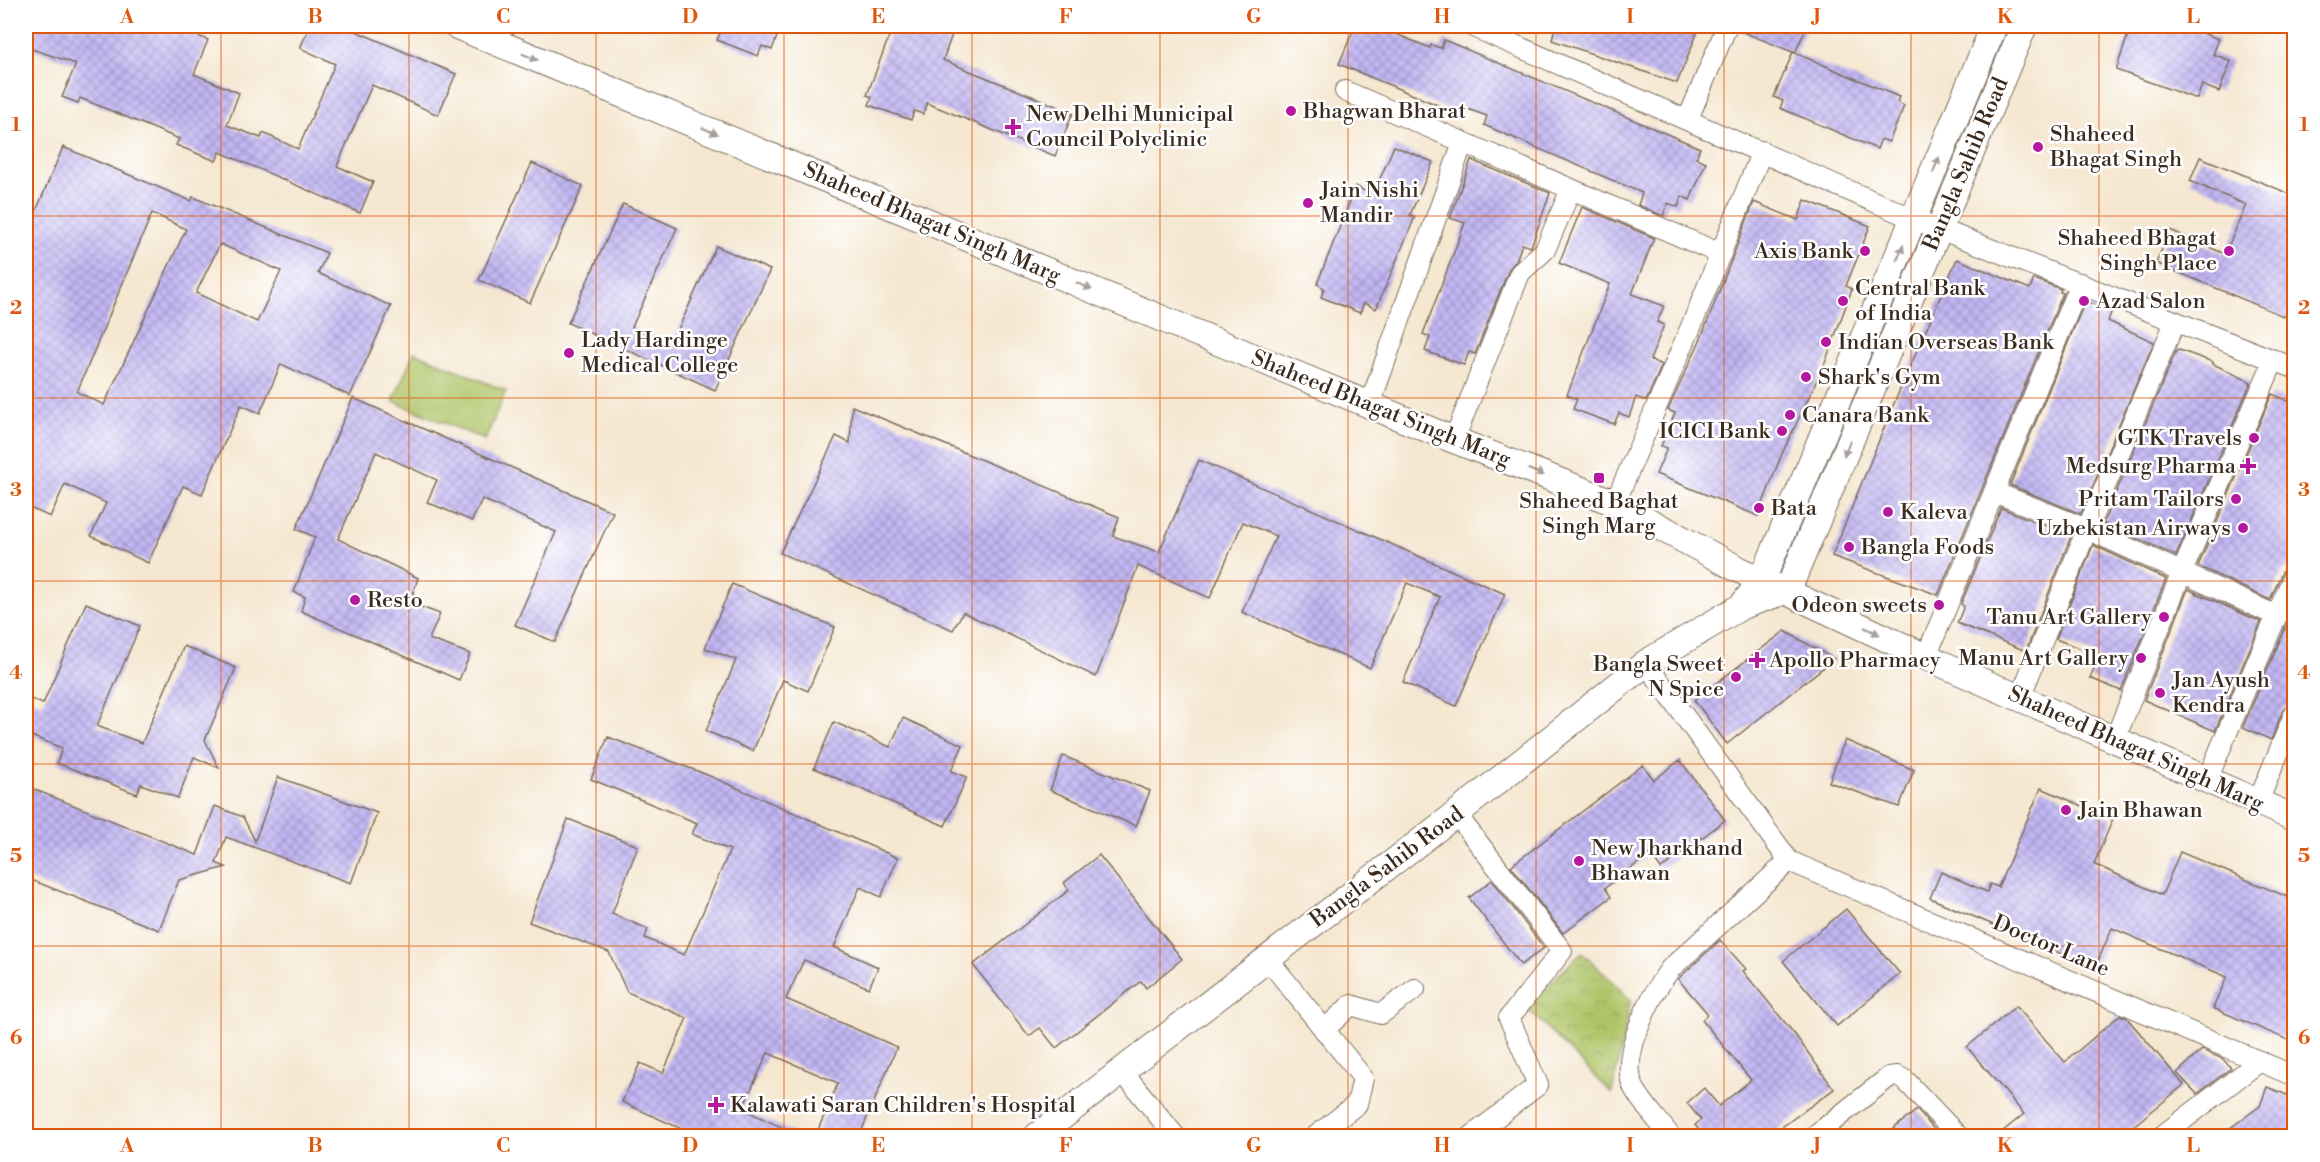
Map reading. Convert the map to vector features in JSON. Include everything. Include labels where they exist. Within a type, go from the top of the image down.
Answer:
[{"type":"street","name":"Shaheed Bhagat Singh Marg","points":[[457,26],[498,34],[1454,440],[1615,503],[1740,570],[1763,578],[1926,657],[2295,818]]},
{"type":"street","points":[[1471,26],[1914,219],[2295,368]]},
{"type":"street","points":[[1688,119],[1727,26]]},
{"type":"street","name":"Bangla Sahib Road","points":[[1742,606],[1763,578],[1994,26]]},
{"type":"street","name":"Bangla Sahib Road","points":[[1037,1137],[1456,814],[1646,663],[1742,606],[1788,590],[2024,26]]},
{"type":"street","points":[[1345,91],[1721,254]]},
{"type":"street","points":[[1370,404],[1463,142]]},
{"type":"street","points":[[1615,503],[1721,254],[1762,151]]},
{"type":"street","points":[[1454,440],[1520,273],[1545,250],[1571,189]]},
{"type":"street","points":[[1926,657],[2080,284]]},
{"type":"street","points":[[2020,698],[2087,529],[2175,322]]},
{"type":"street","points":[[2115,740],[2182,572],[2274,360]]},
{"type":"street","points":[[1994,492],[2087,529],[2277,616]]},
{"type":"street","points":[[2207,780],[2295,576]]},
{"type":"street","points":[[1646,663],[1789,861],[1670,969],[1655,989],[1630,1053],[1628,1070],[1634,1088],[1670,1137]]},
{"type":"street","points":[[2258,802],[2295,715]]},
{"type":"street","points":[[1456,814],[1562,951],[1509,1018],[1538,1085],[1472,1137]]},
{"type":"street","name":"Doctor Lane","points":[[1789,861],[2295,1076]]},
{"type":"street","points":[[1267,958],[1363,1078],[1357,1104],[1317,1137]]},
{"type":"street","points":[[1324,1030],[1351,1005],[1381,1014],[1415,988]]},
{"type":"street","points":[[2162,1137],[2260,1061]]},
{"type":"street","points":[[1122,1071],[1173,1136]]},
{"type":"street","points":[[1814,1137],[1889,1077],[1897,1076],[1905,1080],[1958,1137]]},
{"type":"green space","points":[[414,352],[506,391],[485,440],[393,401]]},
{"type":"green space","points":[[1582,952],[1631,1000],[1612,1093],[1526,1007]]},
{"type":"building","points":[[26,26],[173,26],[208,40],[194,74],[239,93],[227,125],[261,138],[263,133],[298,149],[335,64],[300,48],[310,26],[344,26],[456,74],[438,115],[372,85],[337,166],[373,182],[360,213],[220,152],[216,161],[176,145],[179,139],[119,114],[80,98],[78,103],[62,97],[76,64],[26,47]]},
{"type":"building","points":[[723,26],[781,26],[772,50],[762,46],[758,56],[717,40]]},
{"type":"building","points":[[893,26],[955,26],[943,60],[1073,113],[1055,156],[927,103],[923,114],[914,111],[911,120],[869,105],[872,97],[867,95]]},
{"type":"building","points":[[1355,26],[1377,26],[1430,48],[1431,45],[1441,48],[1444,40],[1700,148],[1696,158],[1706,162],[1690,200],[1682,196],[1678,207],[1668,203],[1663,216],[1638,205],[1642,193],[1484,125],[1487,116],[1462,107],[1459,114],[1339,64]]},
{"type":"building","points":[[1555,26],[1700,26],[1677,83],[1552,40]]},
{"type":"building","points":[[1739,26],[1807,26],[1795,53],[1738,30]]},
{"type":"building","points":[[2131,26],[2183,26],[2219,39],[2213,54],[2231,61],[2219,92],[2202,85],[2197,99],[2116,70]]},
{"type":"building","points":[[1793,52],[1899,97],[1897,102],[1904,106],[1889,142],[1881,139],[1877,149],[1780,108],[1783,101],[1774,97]]},
{"type":"building","points":[[1394,146],[1433,162],[1410,215],[1415,217],[1376,309],[1364,303],[1360,313],[1321,297],[1324,288],[1317,284],[1356,186],[1366,192],[1369,185],[1376,188]]},
{"type":"building","points":[[63,147],[191,201],[193,197],[327,253],[318,273],[391,306],[350,396],[281,364],[260,413],[241,405],[202,494],[183,486],[148,563],[91,536],[106,503],[65,484],[50,517],[26,506],[26,235]],"holes":[[[152,213],[186,229],[104,405],[77,392]],[[220,244],[281,271],[257,322],[196,293]]]},
{"type":"building","points":[[2200,157],[2295,196],[2295,321],[2156,263],[2170,230],[2225,254],[2246,205],[2190,181]]},
{"type":"building","points":[[1471,160],[1550,193],[1531,247],[1522,244],[1516,261],[1509,269],[1475,354],[1469,352],[1464,365],[1425,351],[1430,337],[1423,334],[1465,223],[1450,218]]},
{"type":"building","points":[[532,163],[583,186],[530,303],[479,280]]},
{"type":"building","points":[[1805,200],[1870,226],[1846,286],[1852,289],[1825,363],[1781,456],[1758,516],[1656,474],[1667,448],[1661,446],[1675,413],[1668,410],[1701,338],[1754,202],[1798,220]]},
{"type":"building","points":[[623,204],[677,228],[632,327],[671,345],[716,246],[770,270],[715,390],[568,323]]},
{"type":"building","points":[[1582,207],[1654,238],[1632,294],[1664,306],[1657,322],[1664,325],[1650,360],[1662,365],[1646,401],[1636,397],[1629,417],[1619,413],[1614,424],[1573,409],[1577,399],[1567,395],[1610,284],[1559,263]]},
{"type":"building","points":[[1957,259],[2030,289],[2034,279],[2061,289],[2060,292],[2063,293],[1938,595],[1832,556],[1895,401]]},
{"type":"building","points":[[2085,301],[2112,310],[2108,321],[2154,342],[2081,514],[2010,485]]},
{"type":"building","points":[[2179,350],[2213,362],[2251,382],[2176,556],[2103,523],[2176,351]]},
{"type":"building","points":[[2272,394],[2295,404],[2295,563],[2283,570],[2270,600],[2198,566]]},
{"type":"building","points":[[353,398],[613,512],[555,642],[515,625],[556,532],[482,499],[472,521],[427,502],[437,480],[376,452],[338,539],[418,578],[410,603],[440,614],[429,639],[470,654],[459,680],[301,611],[305,597],[294,592],[315,537],[296,529]]},
{"type":"building","points":[[852,406],[1119,517],[1113,536],[1159,552],[1199,460],[1505,594],[1456,706],[1403,682],[1440,597],[1407,583],[1370,668],[1242,612],[1276,536],[1243,522],[1210,598],[1138,566],[1096,677],[963,612],[953,630],[780,553],[836,436],[850,443]]},
{"type":"building","points":[[2001,508],[2071,536],[2026,651],[1957,623],[1964,606],[1961,604]]},
{"type":"building","points":[[2093,545],[2166,579],[2121,691],[2090,678],[2099,656],[2056,639]]},
{"type":"building","points":[[732,584],[835,627],[808,691],[783,680],[753,751],[706,731],[736,660],[705,648]]},
{"type":"building","points":[[2188,589],[2261,622],[2215,731],[2144,700]]},
{"type":"building","points":[[86,603],[140,626],[97,726],[142,743],[184,646],[236,668],[205,740],[219,768],[194,757],[178,798],[141,784],[137,794],[57,763],[62,748],[26,734],[26,697],[43,704]]},
{"type":"building","points":[[2295,605],[2295,703],[2283,710],[2271,740],[2243,727]]},
{"type":"building","points":[[1785,631],[1834,659],[1727,744],[1694,700]]},
{"type":"building","points":[[903,718],[963,745],[951,771],[967,777],[945,826],[814,768],[834,722],[890,747]]},
{"type":"building","points":[[608,737],[705,774],[898,858],[881,897],[860,887],[834,947],[878,967],[869,988],[804,960],[786,999],[897,1047],[859,1137],[815,1137],[838,1083],[768,1053],[742,1109],[803,1137],[699,1137],[622,1102],[640,1063],[663,1073],[687,1018],[627,992],[609,952],[529,922],[568,819],[638,846],[612,914],[648,929],[645,938],[684,955],[730,850],[692,834],[697,823],[591,779]]},
{"type":"building","points":[[1845,740],[1914,770],[1899,807],[1829,782]]},
{"type":"building","points":[[1063,756],[1150,791],[1136,826],[1050,790]]},
{"type":"building","name":"New Jharkhand Bhawan","points":[[1680,760],[1725,820],[1661,869],[1650,854],[1605,888],[1611,897],[1563,933],[1511,866],[1643,765],[1654,780]]},
{"type":"building","points":[[278,777],[377,813],[351,883],[226,837],[216,863],[226,867],[179,880],[159,930],[26,878],[26,786],[197,855],[215,806],[243,817],[255,841]]},
{"type":"building","points":[[2041,788],[2113,819],[2094,864],[2162,895],[2180,852],[2295,900],[2295,1043],[2213,1008],[2227,977],[2112,928],[2095,968],[1930,898],[1941,872],[1987,892],[1990,884],[1998,887]]},
{"type":"building","points":[[1099,855],[1182,959],[1146,988],[1141,981],[1056,1048],[1040,1028],[1029,1036],[973,965],[1069,890],[1064,883]]},
{"type":"building","points":[[1492,880],[1544,948],[1521,965],[1469,898]]},
{"type":"building","points":[[1846,909],[1900,974],[1837,1026],[1783,961]]},
{"type":"building","points":[[1720,940],[1746,969],[1743,971],[1796,1036],[1834,1089],[1768,1137],[1704,1137],[1695,1125],[1701,1120],[1687,1103],[1704,1088],[1719,1106],[1751,1080],[1702,1020],[1708,1014],[1678,979]]},
{"type":"building","points":[[2016,1006],[2065,1062],[2120,1015],[2126,1017],[2184,1085],[2131,1128],[2138,1137],[1996,1137],[2024,1114],[1967,1047]]},
{"type":"building","points":[[2202,1050],[2223,1059],[2231,1068],[2197,1094],[2177,1073]]},
{"type":"building","points":[[2267,1087],[2295,1098],[2295,1137],[2218,1137],[2260,1106]]},
{"type":"building","points":[[1917,1110],[1941,1137],[1883,1137]]},
{"type":"place","name":"Bhagwan Bharat","points":[[1291,111]]},
{"type":"place","name":"New Delhi Municipal Council Polyclinic","points":[[1013,127]]},
{"type":"place","name":"Shaheed Bhagat Singh","points":[[2038,147]]},
{"type":"place","name":"Jain Nishi Mandir","points":[[1308,203]]},
{"type":"place","name":"Axis Bank","points":[[1865,251]]},
{"type":"place","name":"Shaheed Bhagat Singh Place","points":[[2229,251]]},
{"type":"place","name":"Central Bank of India","points":[[1843,301]]},
{"type":"place","name":"Azad Salon","points":[[2084,301]]},
{"type":"place","name":"Indian Overseas Bank","points":[[1826,342]]},
{"type":"place","name":"Lady Hardinge Medical College","points":[[569,353]]},
{"type":"place","name":"Shark's Gym","points":[[1806,377]]},
{"type":"place","name":"Canara Bank","points":[[1790,415]]},
{"type":"place","name":"ICICI Bank","points":[[1782,431]]},
{"type":"place","name":"GTK Travels","points":[[2254,438]]},
{"type":"place","name":"Medsurg Pharma","points":[[2248,466]]},
{"type":"place","name":"Shaheed Baghat Singh Marg","points":[[1599,478]]},
{"type":"place","name":"Pritam Tailors","points":[[2236,499]]},
{"type":"place","name":"Bata","points":[[1759,508]]},
{"type":"place","name":"Kaleva","points":[[1888,512]]},
{"type":"place","name":"Uzbekistan Airways","points":[[2243,528]]},
{"type":"place","name":"Bangla Foods","points":[[1849,547]]},
{"type":"place","name":"Resto","points":[[355,600]]},
{"type":"place","name":"Odeon sweets","points":[[1939,605]]},
{"type":"place","name":"Tanu Art Gallery","points":[[2164,617]]},
{"type":"place","name":"Manu Art Gallery","points":[[2141,658]]},
{"type":"place","name":"Apollo Pharmacy","points":[[1757,660]]},
{"type":"place","name":"Bangla Sweet N Spice","points":[[1736,677]]},
{"type":"place","name":"Jan Ayush Kendra","points":[[2160,693]]},
{"type":"place","name":"Jain Bhawan","points":[[2066,810]]},
{"type":"place","name":"New Jharkhand Bhawan","points":[[1579,861]]},
{"type":"place","name":"Kalawati Saran Children's Hospital","points":[[716,1105]]}]
